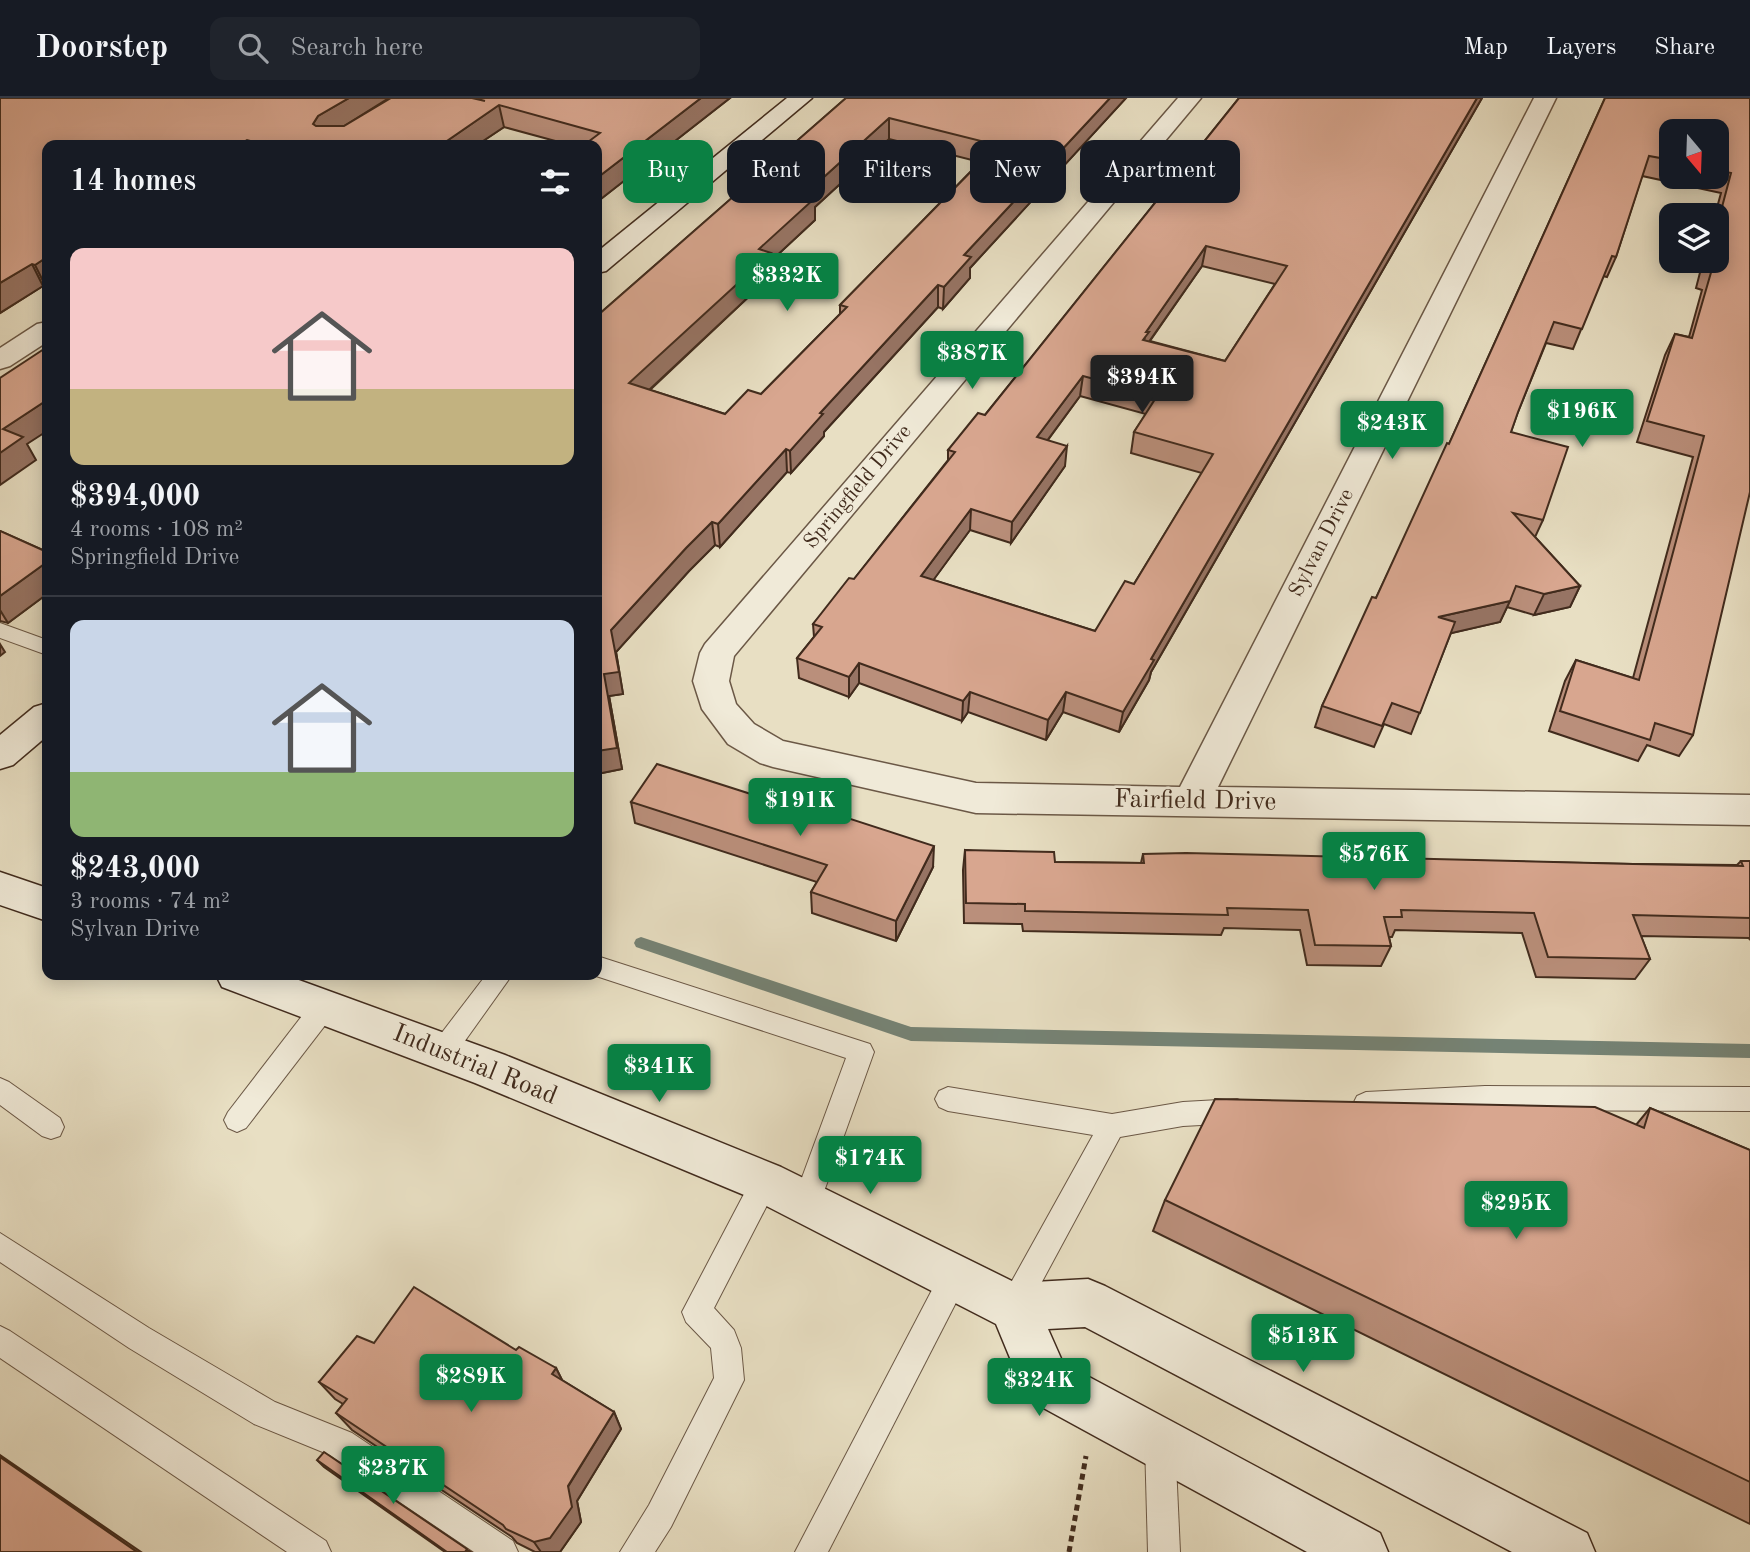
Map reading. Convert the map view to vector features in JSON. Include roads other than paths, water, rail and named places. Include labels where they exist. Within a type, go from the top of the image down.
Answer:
[{"type":"street","points":[[602,261],[801,98]]},
{"type":"street","name":"Springfield Drive","points":[[717,653],[1190,98]]},
{"type":"street","name":"Sylvan Drive","points":[[1192,801],[1545,98]]},
{"type":"street","points":[[0,360],[42,333]]},
{"type":"street","name":"Fairfield Drive","points":[[717,653],[711,681],[720,709],[741,734],[773,752],[976,798],[1750,810]]},
{"type":"street","points":[[0,755],[42,720]]},
{"type":"street","points":[[0,888],[42,903]]},
{"type":"street","name":"Industrial Road","points":[[251,980],[443,1051],[765,1182],[1013,1307]]},
{"type":"street","points":[[1362,1552],[1045,1381],[1013,1307],[1088,1303],[1568,1552]]},
{"type":"lane","points":[[0,630],[42,646]]},
{"type":"lane","points":[[602,968],[860,1052],[807,1202]]},
{"type":"lane","points":[[443,1051],[496,980]]},
{"type":"lane","points":[[237,1119],[324,1007]]},
{"type":"lane","points":[[0,1090],[51,1127]]},
{"type":"lane","points":[[1348,1105],[1485,1098],[1750,1100]]},
{"type":"lane","points":[[948,1100],[1112,1126],[1183,1114],[1265,1110]]},
{"type":"lane","points":[[1013,1307],[1112,1126]]},
{"type":"lane","points":[[636,1552],[660,1516],[729,1380],[729,1355],[719,1329],[696,1312],[765,1182]]},
{"type":"lane","points":[[0,1246],[139,1338],[265,1413],[341,1444],[502,1552]]},
{"type":"lane","points":[[811,1552],[954,1277]]},
{"type":"lane","points":[[0,1341],[315,1552]]},
{"type":"lane","points":[[1160,1442],[1164,1552]]},
{"type":"waterway","points":[[641,943],[911,1034],[1750,1051]]}]
